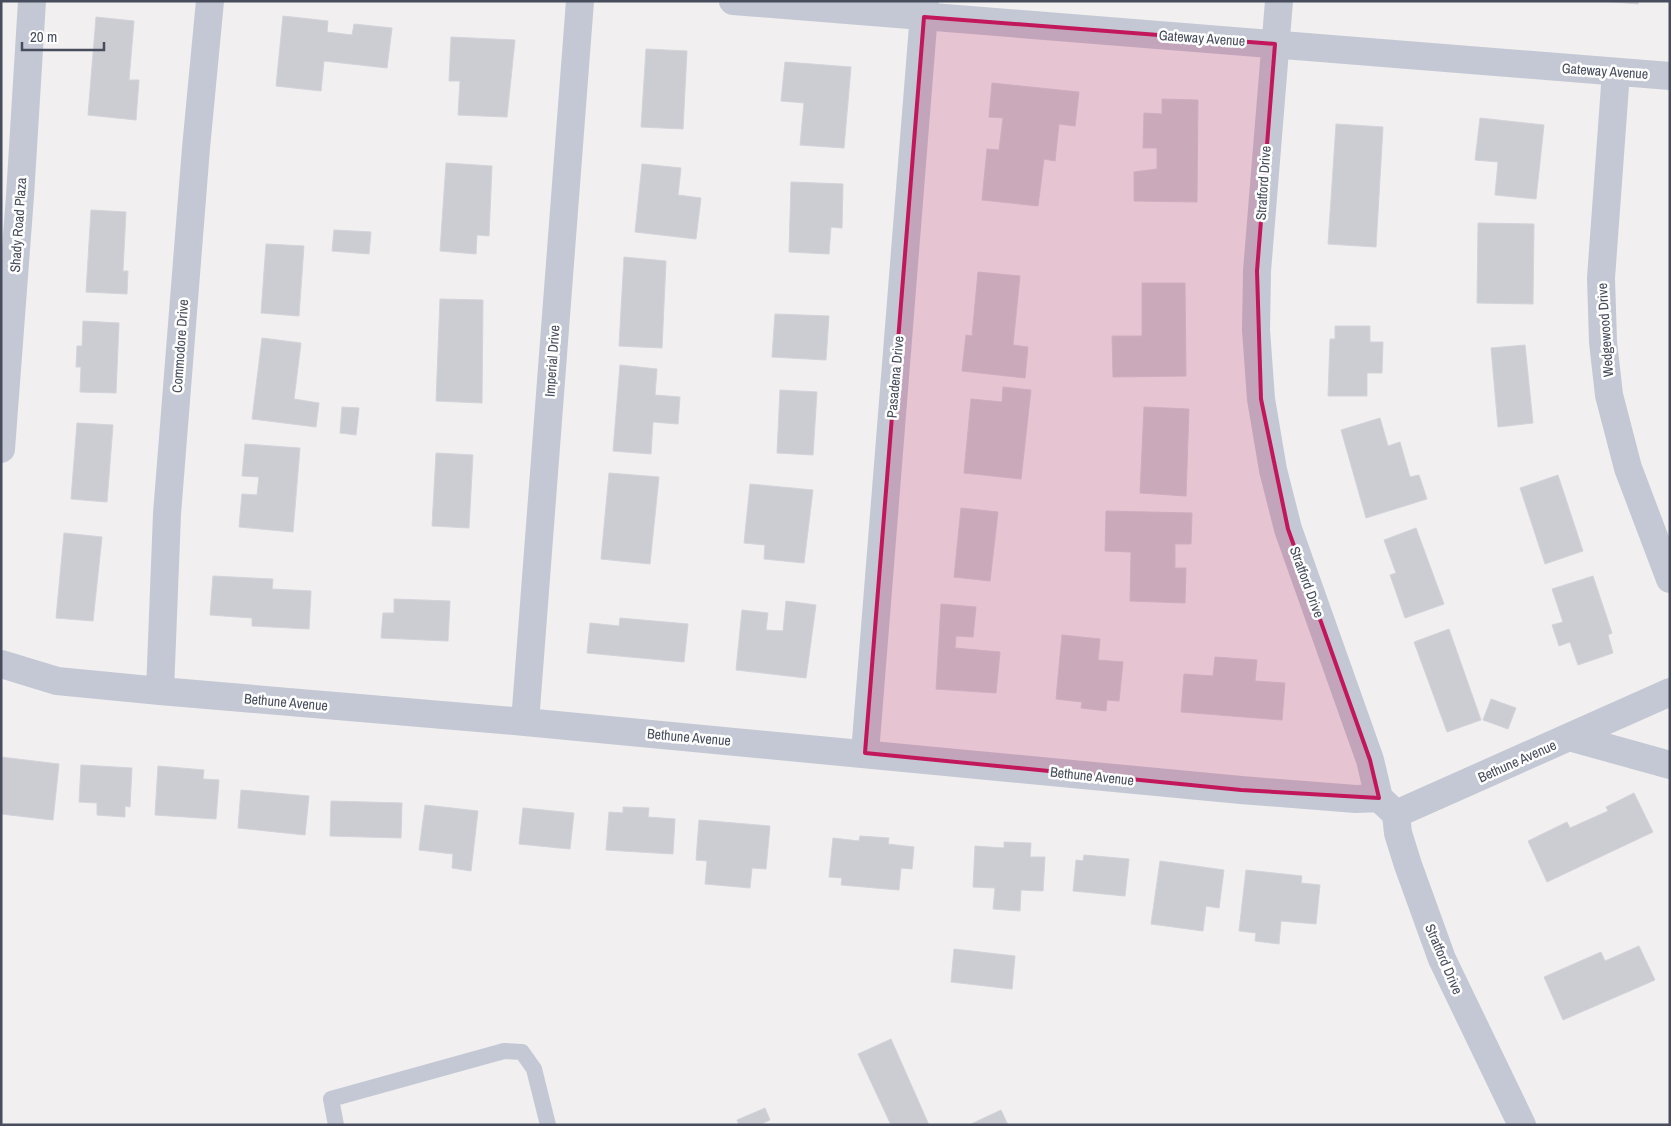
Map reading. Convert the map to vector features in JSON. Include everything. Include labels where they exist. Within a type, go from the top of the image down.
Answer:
[{"type":"street","name":"Shady Road Plaza","points":[[1,449],[32,1]]},
{"type":"street","name":"Commodore Drive","points":[[160,691],[167,514],[196,148],[210,1]]},
{"type":"street","name":"Imperial Drive","points":[[525,722],[580,1]]},
{"type":"street","name":"Gateway Avenue","points":[[733,1],[925,9],[1275,44],[1670,76]]},
{"type":"street","name":"Stratford Drive","points":[[1279,1],[1257,272],[1256,330],[1261,399],[1273,470],[1288,529],[1442,959],[1522,1125]]},
{"type":"street","name":"Pasadena Drive","points":[[865,754],[925,9]]},
{"type":"street","name":"Wedgewood Drive","points":[[1616,72],[1601,278],[1603,342],[1609,395],[1628,468],[1670,579]]},
{"type":"street","name":"Bethune Avenue","points":[[3,669],[28,673],[57,681],[525,722],[1242,790],[1356,799],[1388,806],[1569,737],[1670,765]]},
{"type":"street","points":[[1569,737],[1670,692]]},
{"type":"lane","points":[[336,1125],[331,1099],[504,1051],[522,1052],[534,1069],[548,1125]]},
{"type":"highlighted area","points":[[924,17],[1275,44],[1257,271],[1261,399],[1288,529],[1370,760],[1379,798],[1241,790],[865,753]]},
{"type":"building","points":[[1602,1],[1639,1],[1638,4]]},
{"type":"building","points":[[283,16],[328,21],[327,32],[352,35],[354,24],[392,28],[387,68],[324,61],[321,91],[276,86]]},
{"type":"building","points":[[96,17],[134,21],[129,80],[139,80],[136,120],[88,115]]},
{"type":"building","points":[[451,37],[515,40],[507,117],[458,115],[460,81],[449,81]]},
{"type":"building","points":[[646,49],[687,51],[683,129],[641,127]]},
{"type":"building","points":[[785,62],[851,67],[844,148],[800,145],[804,103],[781,101]]},
{"type":"building","points":[[992,83],[1079,92],[1075,126],[1059,124],[1055,161],[1044,159],[1038,206],[982,200],[987,149],[999,150],[1003,118],[989,117]]},
{"type":"building","points":[[1162,99],[1198,100],[1197,202],[1134,201],[1134,172],[1157,169],[1157,148],[1143,148],[1144,113],[1162,114]]},
{"type":"building","points":[[1480,118],[1544,125],[1536,199],[1495,195],[1498,162],[1475,160]]},
{"type":"building","points":[[1336,124],[1383,127],[1376,247],[1328,244]]},
{"type":"building","points":[[446,163],[492,166],[489,236],[477,235],[476,254],[440,251]]},
{"type":"building","points":[[642,164],[681,168],[678,195],[701,198],[696,239],[635,232]]},
{"type":"building","points":[[791,182],[843,184],[842,228],[831,227],[829,254],[789,252]]},
{"type":"building","points":[[91,210],[126,212],[123,271],[128,271],[127,294],[86,292]]},
{"type":"building","points":[[1478,223],[1534,224],[1533,304],[1477,303]]},
{"type":"building","points":[[334,230],[371,232],[369,254],[332,251]]},
{"type":"building","points":[[266,244],[304,246],[299,316],[261,313]]},
{"type":"building","points":[[624,257],[666,261],[662,348],[619,346]]},
{"type":"building","points":[[978,272],[1020,276],[1013,345],[1028,347],[1025,378],[962,371],[966,335],[972,336]]},
{"type":"building","points":[[1142,283],[1185,283],[1186,376],[1113,377],[1112,336],[1142,336]]},
{"type":"building","points":[[440,299],[483,300],[482,403],[436,401]]},
{"type":"building","points":[[775,314],[829,316],[826,360],[772,357]]},
{"type":"building","points":[[83,321],[119,323],[116,393],[80,392],[81,367],[76,367],[77,346],[82,346]]},
{"type":"building","points":[[1335,326],[1370,326],[1370,342],[1383,342],[1382,373],[1367,373],[1367,396],[1328,396],[1330,339],[1335,339]]},
{"type":"building","points":[[262,338],[301,343],[294,399],[319,403],[316,427],[252,419]]},
{"type":"building","points":[[1525,345],[1533,423],[1498,427],[1491,348]]},
{"type":"building","points":[[620,365],[657,369],[655,395],[680,397],[678,424],[653,422],[651,454],[613,451]]},
{"type":"building","points":[[1003,387],[1031,390],[1021,479],[964,473],[971,399],[1002,402]]},
{"type":"building","points":[[780,390],[817,392],[813,455],[777,453]]},
{"type":"building","points":[[342,407],[359,408],[356,435],[340,433]]},
{"type":"building","points":[[1144,407],[1189,409],[1186,496],[1140,493]]},
{"type":"building","points":[[1380,418],[1388,446],[1400,442],[1410,477],[1419,475],[1427,499],[1366,518],[1341,430]]},
{"type":"building","points":[[77,423],[113,425],[107,502],[71,499]]},
{"type":"building","points":[[245,444],[300,448],[293,532],[239,527],[242,494],[257,495],[259,477],[242,476]]},
{"type":"building","points":[[436,453],[473,455],[469,528],[432,526]]},
{"type":"building","points":[[609,473],[659,477],[650,564],[601,559]]},
{"type":"building","points":[[1558,475],[1583,551],[1545,564],[1520,488]]},
{"type":"building","points":[[750,484],[813,490],[804,563],[764,559],[765,545],[744,543]]},
{"type":"building","points":[[961,508],[998,512],[990,581],[954,577]]},
{"type":"building","points":[[1106,511],[1192,513],[1191,544],[1175,544],[1175,568],[1186,568],[1185,603],[1130,601],[1131,552],[1105,551]]},
{"type":"building","points":[[1416,528],[1444,604],[1405,618],[1390,575],[1396,573],[1384,540]]},
{"type":"building","points":[[64,533],[102,537],[93,621],[56,618]]},
{"type":"building","points":[[213,576],[273,579],[272,589],[311,591],[309,629],[252,626],[252,618],[210,615]]},
{"type":"building","points":[[1593,576],[1612,633],[1608,635],[1613,653],[1578,665],[1570,642],[1559,646],[1552,625],[1563,622],[1552,589]]},
{"type":"building","points":[[394,599],[450,601],[448,641],[381,638],[383,613],[394,613]]},
{"type":"building","points":[[786,601],[816,605],[806,678],[736,670],[742,610],[768,613],[766,630],[783,631]]},
{"type":"building","points":[[941,604],[976,607],[973,637],[956,636],[955,648],[1000,652],[996,693],[936,689]]},
{"type":"building","points":[[620,618],[688,624],[684,662],[587,653],[590,623],[619,626]]},
{"type":"building","points":[[1449,629],[1481,720],[1447,732],[1414,642]]},
{"type":"building","points":[[1062,635],[1100,639],[1098,660],[1123,662],[1119,701],[1107,700],[1106,711],[1081,708],[1082,702],[1056,699]]},
{"type":"building","points":[[1215,657],[1257,660],[1255,681],[1285,683],[1282,720],[1181,712],[1184,674],[1213,676]]},
{"type":"building","points":[[1491,699],[1516,708],[1508,729],[1483,720]]},
{"type":"building","points":[[1,757],[59,764],[53,820],[1,814]]},
{"type":"building","points":[[81,765],[132,768],[130,807],[125,806],[125,817],[97,815],[97,803],[79,802]]},
{"type":"building","points":[[158,766],[204,770],[203,779],[219,780],[216,819],[155,815]]},
{"type":"building","points":[[241,790],[309,796],[305,835],[238,828]]},
{"type":"building","points":[[1634,793],[1653,832],[1547,882],[1528,841],[1567,822],[1570,828],[1608,811],[1606,807]]},
{"type":"building","points":[[331,801],[402,803],[401,838],[330,836]]},
{"type":"building","points":[[425,805],[478,811],[471,871],[452,868],[453,854],[419,850]]},
{"type":"building","points":[[623,807],[649,808],[648,817],[675,819],[673,854],[606,850],[609,812],[623,813]]},
{"type":"building","points":[[523,808],[574,813],[570,849],[519,844]]},
{"type":"building","points":[[699,820],[770,826],[766,869],[752,868],[750,888],[705,884],[707,861],[696,860]]},
{"type":"building","points":[[860,836],[889,838],[888,844],[914,847],[912,869],[901,868],[899,890],[841,885],[842,878],[829,877],[833,838],[859,841]]},
{"type":"building","points":[[1004,842],[1031,843],[1030,857],[1045,857],[1043,891],[1021,890],[1020,911],[993,909],[995,888],[973,887],[975,846],[1004,848]]},
{"type":"building","points":[[1084,855],[1129,859],[1125,896],[1073,891],[1076,860],[1083,861]]},
{"type":"building","points":[[1160,861],[1224,870],[1219,908],[1206,906],[1203,931],[1151,924]]},
{"type":"building","points":[[1246,870],[1302,876],[1301,883],[1320,885],[1316,924],[1281,921],[1279,944],[1255,941],[1256,933],[1239,931]]},
{"type":"building","points":[[1639,946],[1655,980],[1563,1020],[1544,977],[1601,952],[1605,961]]},
{"type":"building","points":[[954,949],[1015,956],[1012,989],[951,982]]},
{"type":"building","points":[[891,1039],[929,1125],[891,1125],[858,1054]]},
{"type":"building","points":[[765,1108],[770,1120],[759,1125],[739,1125],[737,1120]]},
{"type":"building","points":[[1001,1110],[1008,1125],[969,1125]]}]
